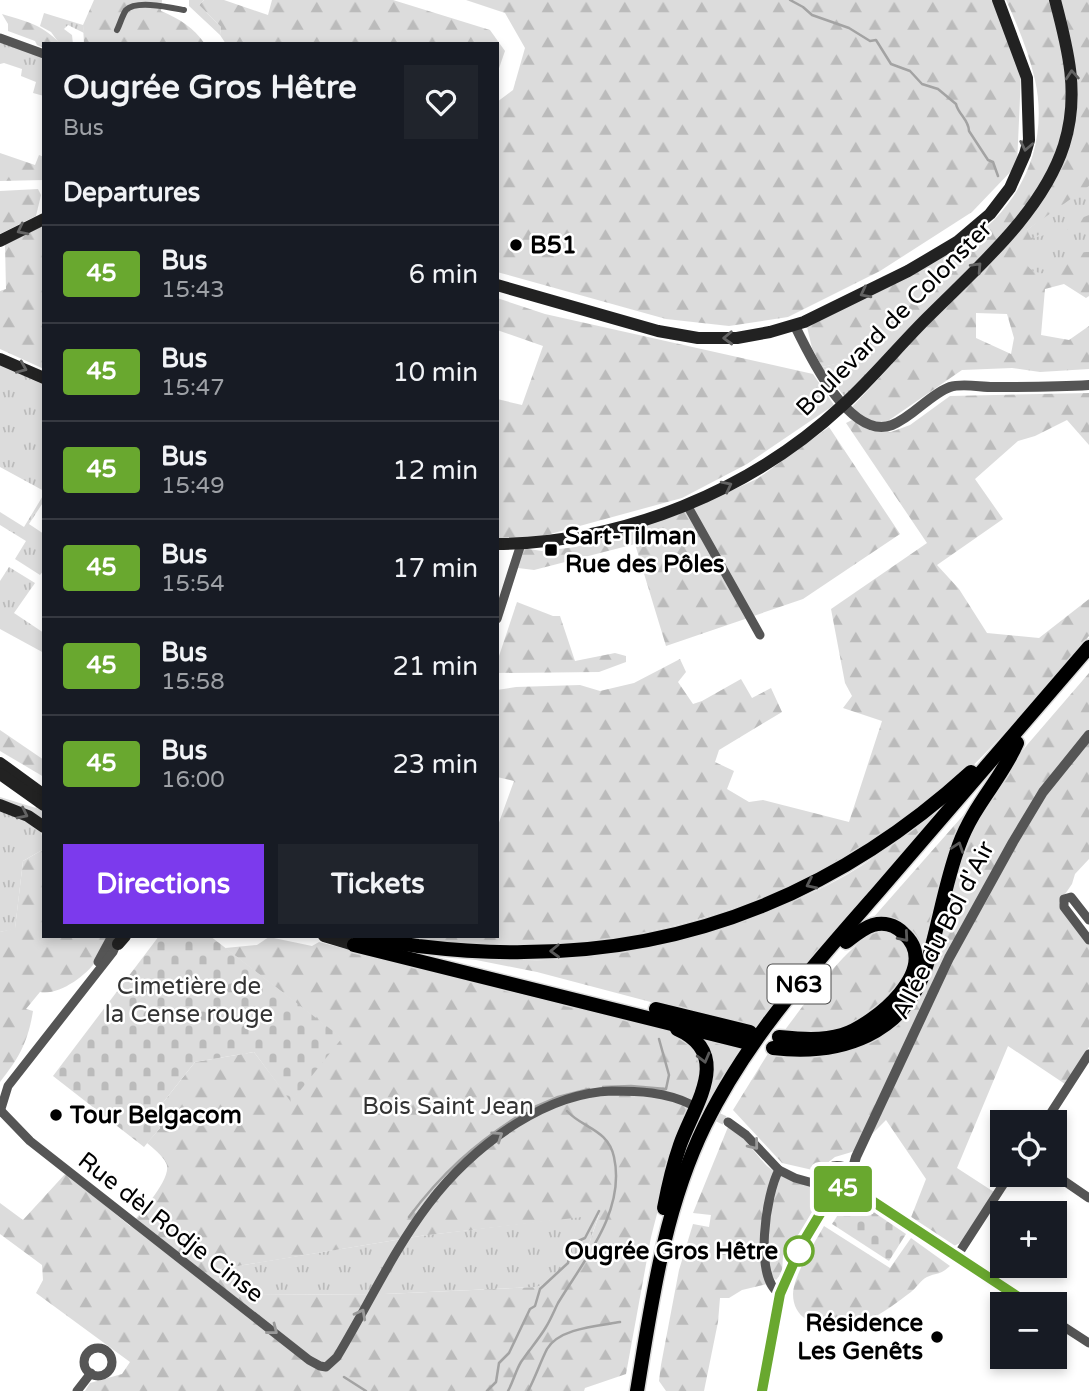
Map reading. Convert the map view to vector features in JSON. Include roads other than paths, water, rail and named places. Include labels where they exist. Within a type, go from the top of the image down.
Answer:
[{"type":"highway","name":"N63","points":[[637,1391],[661,1251],[679,1186],[704,1126],[734,1070],[754,1039],[839,936],[1089,647]]},
{"type":"highway","name":"N63","points":[[646,1391],[679,1216],[701,1154],[742,1074],[762,1043],[846,942],[1089,660]]},
{"type":"highway","points":[[846,942],[876,925],[889,925],[905,934],[911,943],[914,962],[903,990],[883,1012],[843,1035],[776,1043],[816,1050],[848,1044],[879,1028],[908,1001],[927,965],[953,865],[967,826],[983,796],[1009,762],[1017,743]]},
{"type":"highway","points":[[355,940],[523,952],[623,946],[684,932],[778,900],[871,851],[946,794],[984,760],[997,753]]},
{"type":"highway","points":[[355,940],[747,1037],[653,1018],[355,940]]},
{"type":"highway","points":[[653,1018],[692,1038],[702,1048],[707,1065],[705,1082],[679,1146],[671,1176],[658,1236],[661,1251]]},
{"type":"main road","points":[[499,286],[657,331],[698,338],[737,338],[795,326],[896,278],[957,242],[990,214],[1019,171],[1029,140],[1027,78],[998,0]]},
{"type":"main road","name":"Boulevard de Colonster","points":[[499,544],[521,544],[607,530],[687,505],[753,472],[805,438],[844,405],[1007,236],[1046,187],[1065,144],[1073,97],[1070,60],[1055,0]]},
{"type":"main road","points":[[0,241],[42,220]]},
{"type":"main road","points":[[0,359],[42,377]]},
{"type":"main road","points":[[0,763],[42,787]]},
{"type":"main road","points":[[16,773],[42,792]]},
{"type":"main road","points":[[0,774],[42,804]]},
{"type":"main road","points":[[0,806],[29,816],[42,826]]},
{"type":"street","points":[[117,30],[126,8],[132,3],[142,1],[184,10]]},
{"type":"street","points":[[0,38],[42,53]]},
{"type":"street","points":[[795,326],[817,369],[844,405],[869,426],[884,428],[897,423],[951,387],[1089,385]]},
{"type":"street","points":[[687,505],[760,635]]},
{"type":"street","points":[[499,613],[521,544]]},
{"type":"street","name":"Allée du Bol d'Air","points":[[845,1184],[944,969],[1013,842],[1043,792],[1089,735]]},
{"type":"street","points":[[1089,920],[1071,897],[1064,899],[1064,907],[1089,940]]},
{"type":"street","points":[[0,1085],[119,938]]},
{"type":"street","points":[[0,1111],[1,1097],[8,1086],[119,938]]},
{"type":"street","points":[[1053,1110],[1089,1054]]},
{"type":"street","name":"Rue dèl Rodje Cinse","points":[[0,1111],[30,1141],[309,1360],[323,1367],[331,1364],[337,1357],[385,1269],[431,1198],[459,1167],[494,1138],[543,1109],[586,1094],[608,1091],[652,1092],[690,1104]]},
{"type":"street","points":[[728,1122],[746,1135],[779,1170],[795,1178],[811,1181],[826,1178],[845,1184],[1011,1292]]},
{"type":"street","points":[[826,1204],[826,1178],[832,1166],[856,1157]]},
{"type":"street","points":[[762,1391],[780,1294],[802,1244],[826,1204],[845,1184],[847,1170],[840,1165]]},
{"type":"street","points":[[779,1170],[767,1199],[764,1239],[770,1279],[775,1291],[780,1294]]},
{"type":"street","points":[[1067,1183],[1089,1198]]},
{"type":"street","points":[[957,1256],[1002,1187]]},
{"type":"street","points":[[1067,1329],[1089,1343]]},
{"type":"street","points":[[77,1391],[91,1373]]},
{"type":"waterway","points":[[790,0],[812,15],[849,28],[870,41],[876,40],[891,64],[910,71],[922,84],[938,89],[956,104],[969,131],[988,160],[993,162],[998,176]]},
{"type":"waterway","points":[[603,1087],[666,1089],[669,1075],[659,1039]]},
{"type":"waterway","points":[[530,1109],[558,1097],[589,1089]]},
{"type":"waterway","points":[[508,1391],[521,1362],[543,1331],[600,1234],[614,1197],[616,1177],[611,1148],[606,1140],[567,1111]]},
{"type":"waterway","points":[[409,1217],[460,1160],[520,1115]]},
{"type":"waterway","points":[[487,1391],[496,1382],[499,1363],[509,1353],[530,1309],[535,1306],[540,1289],[568,1263],[571,1244],[585,1238],[599,1211]]},
{"type":"waterway","points":[[528,1391],[547,1349],[560,1336],[580,1329],[620,1322]]},
{"type":"waterway","points":[[344,1377],[366,1391]]},
{"type":"tunnel","points":[[692,1105],[728,1122]]},
{"type":"place","name":"B51","points":[[516,245]]},
{"type":"place","name":"Sart-Tilman Rue des Pôles","points":[[551,550]]},
{"type":"place","name":"Tour Belgacom","points":[[56,1115]]},
{"type":"place","name":"Ougrée Gros Hêtre","points":[[799,1251]]},
{"type":"place","name":"Résidence Les Genêts","points":[[937,1337]]},
{"type":"park label","name":"Cimetière de la Cense rouge","points":[[189,1000]]},
{"type":"park label","name":"Bois Saint Jean","points":[[448,1106]]}]
